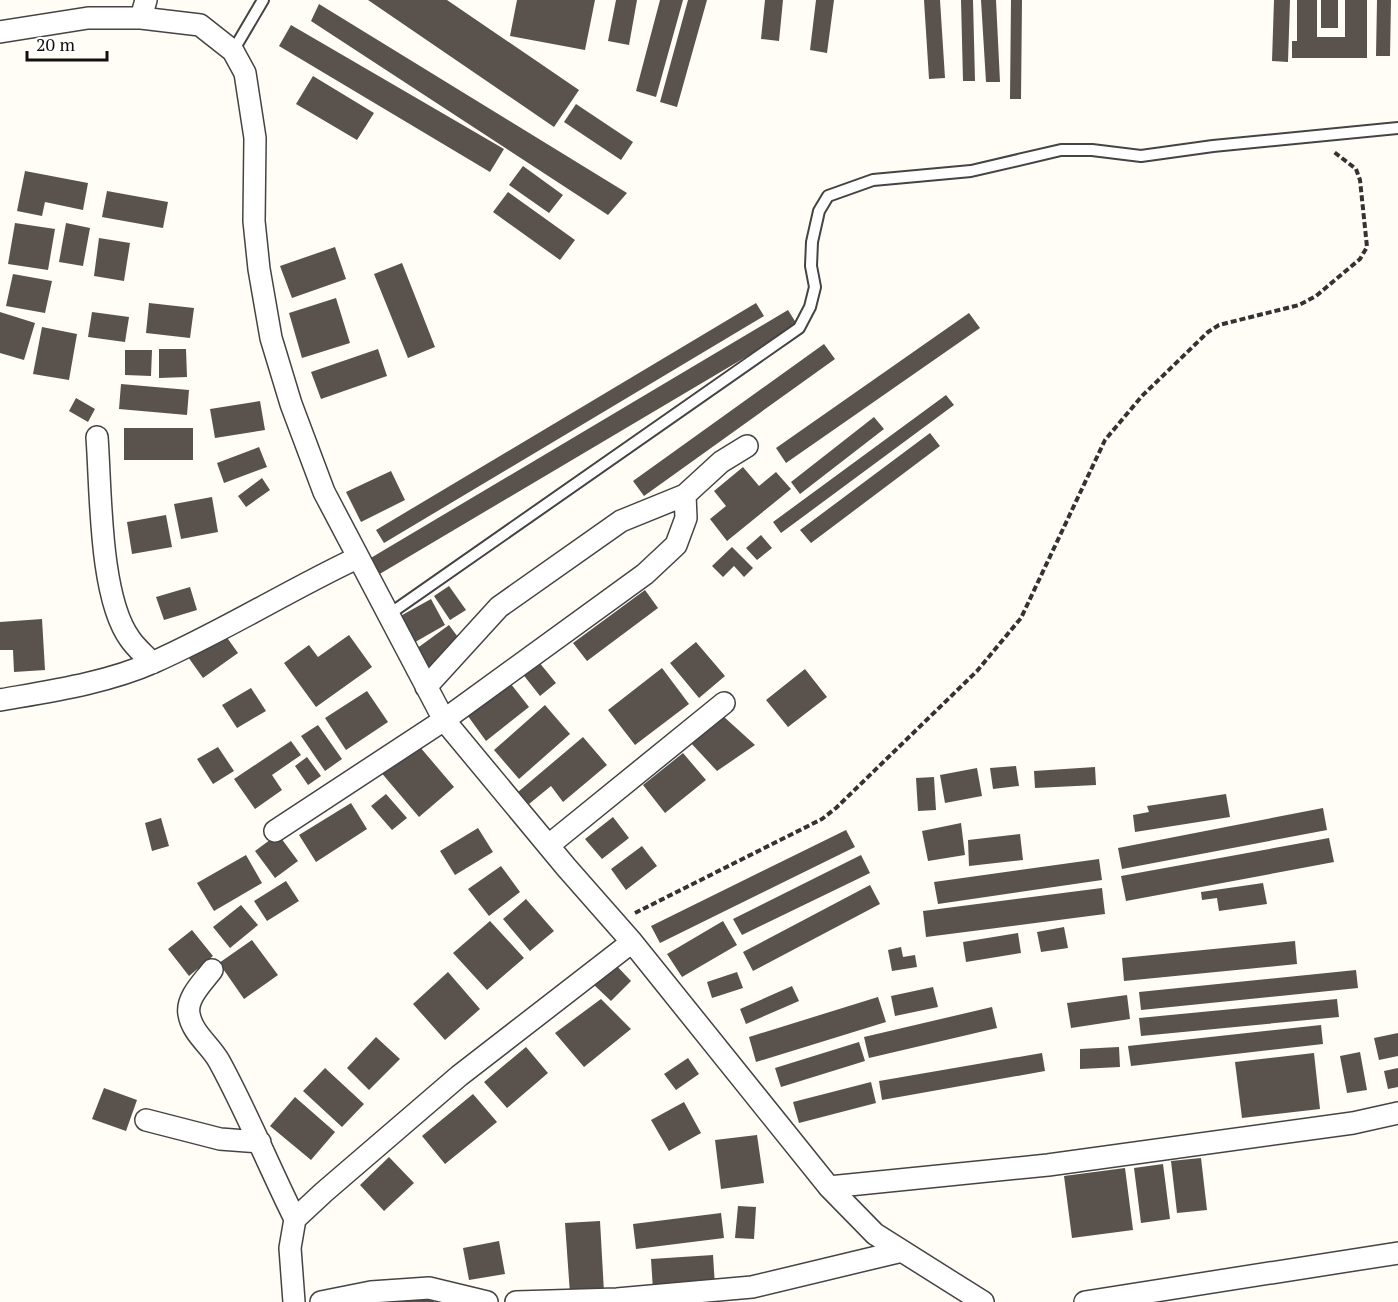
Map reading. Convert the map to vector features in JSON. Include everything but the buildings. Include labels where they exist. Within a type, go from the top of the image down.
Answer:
[{"type":"street","points":[[0,32],[143,9],[200,25],[233,51],[245,72],[255,138],[254,222],[259,269],[271,338],[307,450],[357,558],[444,720],[616,922],[829,1187],[875,1234],[983,1302]]},
{"type":"street","points":[[98,437],[106,562],[117,614],[129,639],[152,663]]},
{"type":"street","points":[[426,687],[499,607],[621,520],[685,495],[721,462],[747,446]]},
{"type":"street","points":[[275,831],[444,720],[645,574],[676,545],[686,518],[685,495]]},
{"type":"street","points":[[0,700],[59,690],[152,663],[200,640],[296,586],[357,558]]},
{"type":"street","points":[[549,845],[723,703]]},
{"type":"street","points":[[294,1302],[290,1248],[296,1220],[324,1192],[459,1076],[632,942]]},
{"type":"street","points":[[212,970],[192,997],[188,1013],[194,1029],[217,1058],[260,1142],[296,1220]]},
{"type":"street","points":[[829,1187],[1048,1166],[1353,1123],[1398,1113]]},
{"type":"street","points":[[146,1120],[220,1139],[260,1142]]},
{"type":"street","points":[[516,1302],[616,1299],[752,1287],[902,1251]]},
{"type":"street","points":[[1085,1302],[1398,1253]]},
{"type":"street","points":[[321,1302],[371,1292],[429,1288],[487,1302]]},
{"type":"lane","points":[[233,51],[264,0]]},
{"type":"lane","points":[[388,615],[799,328],[810,307],[815,286],[811,266],[813,230],[819,211],[828,196],[873,180],[971,171],[1061,150],[1092,150],[1141,156],[1213,146],[1316,138],[1398,128]]},
{"type":"path","points":[[616,922],[822,819],[836,808],[977,671],[1011,634],[1022,618],[1105,440],[1142,396],[1208,332],[1234,319],[1299,305],[1316,296],[1360,259],[1367,247],[1360,180],[1356,169],[1316,138]]}]
